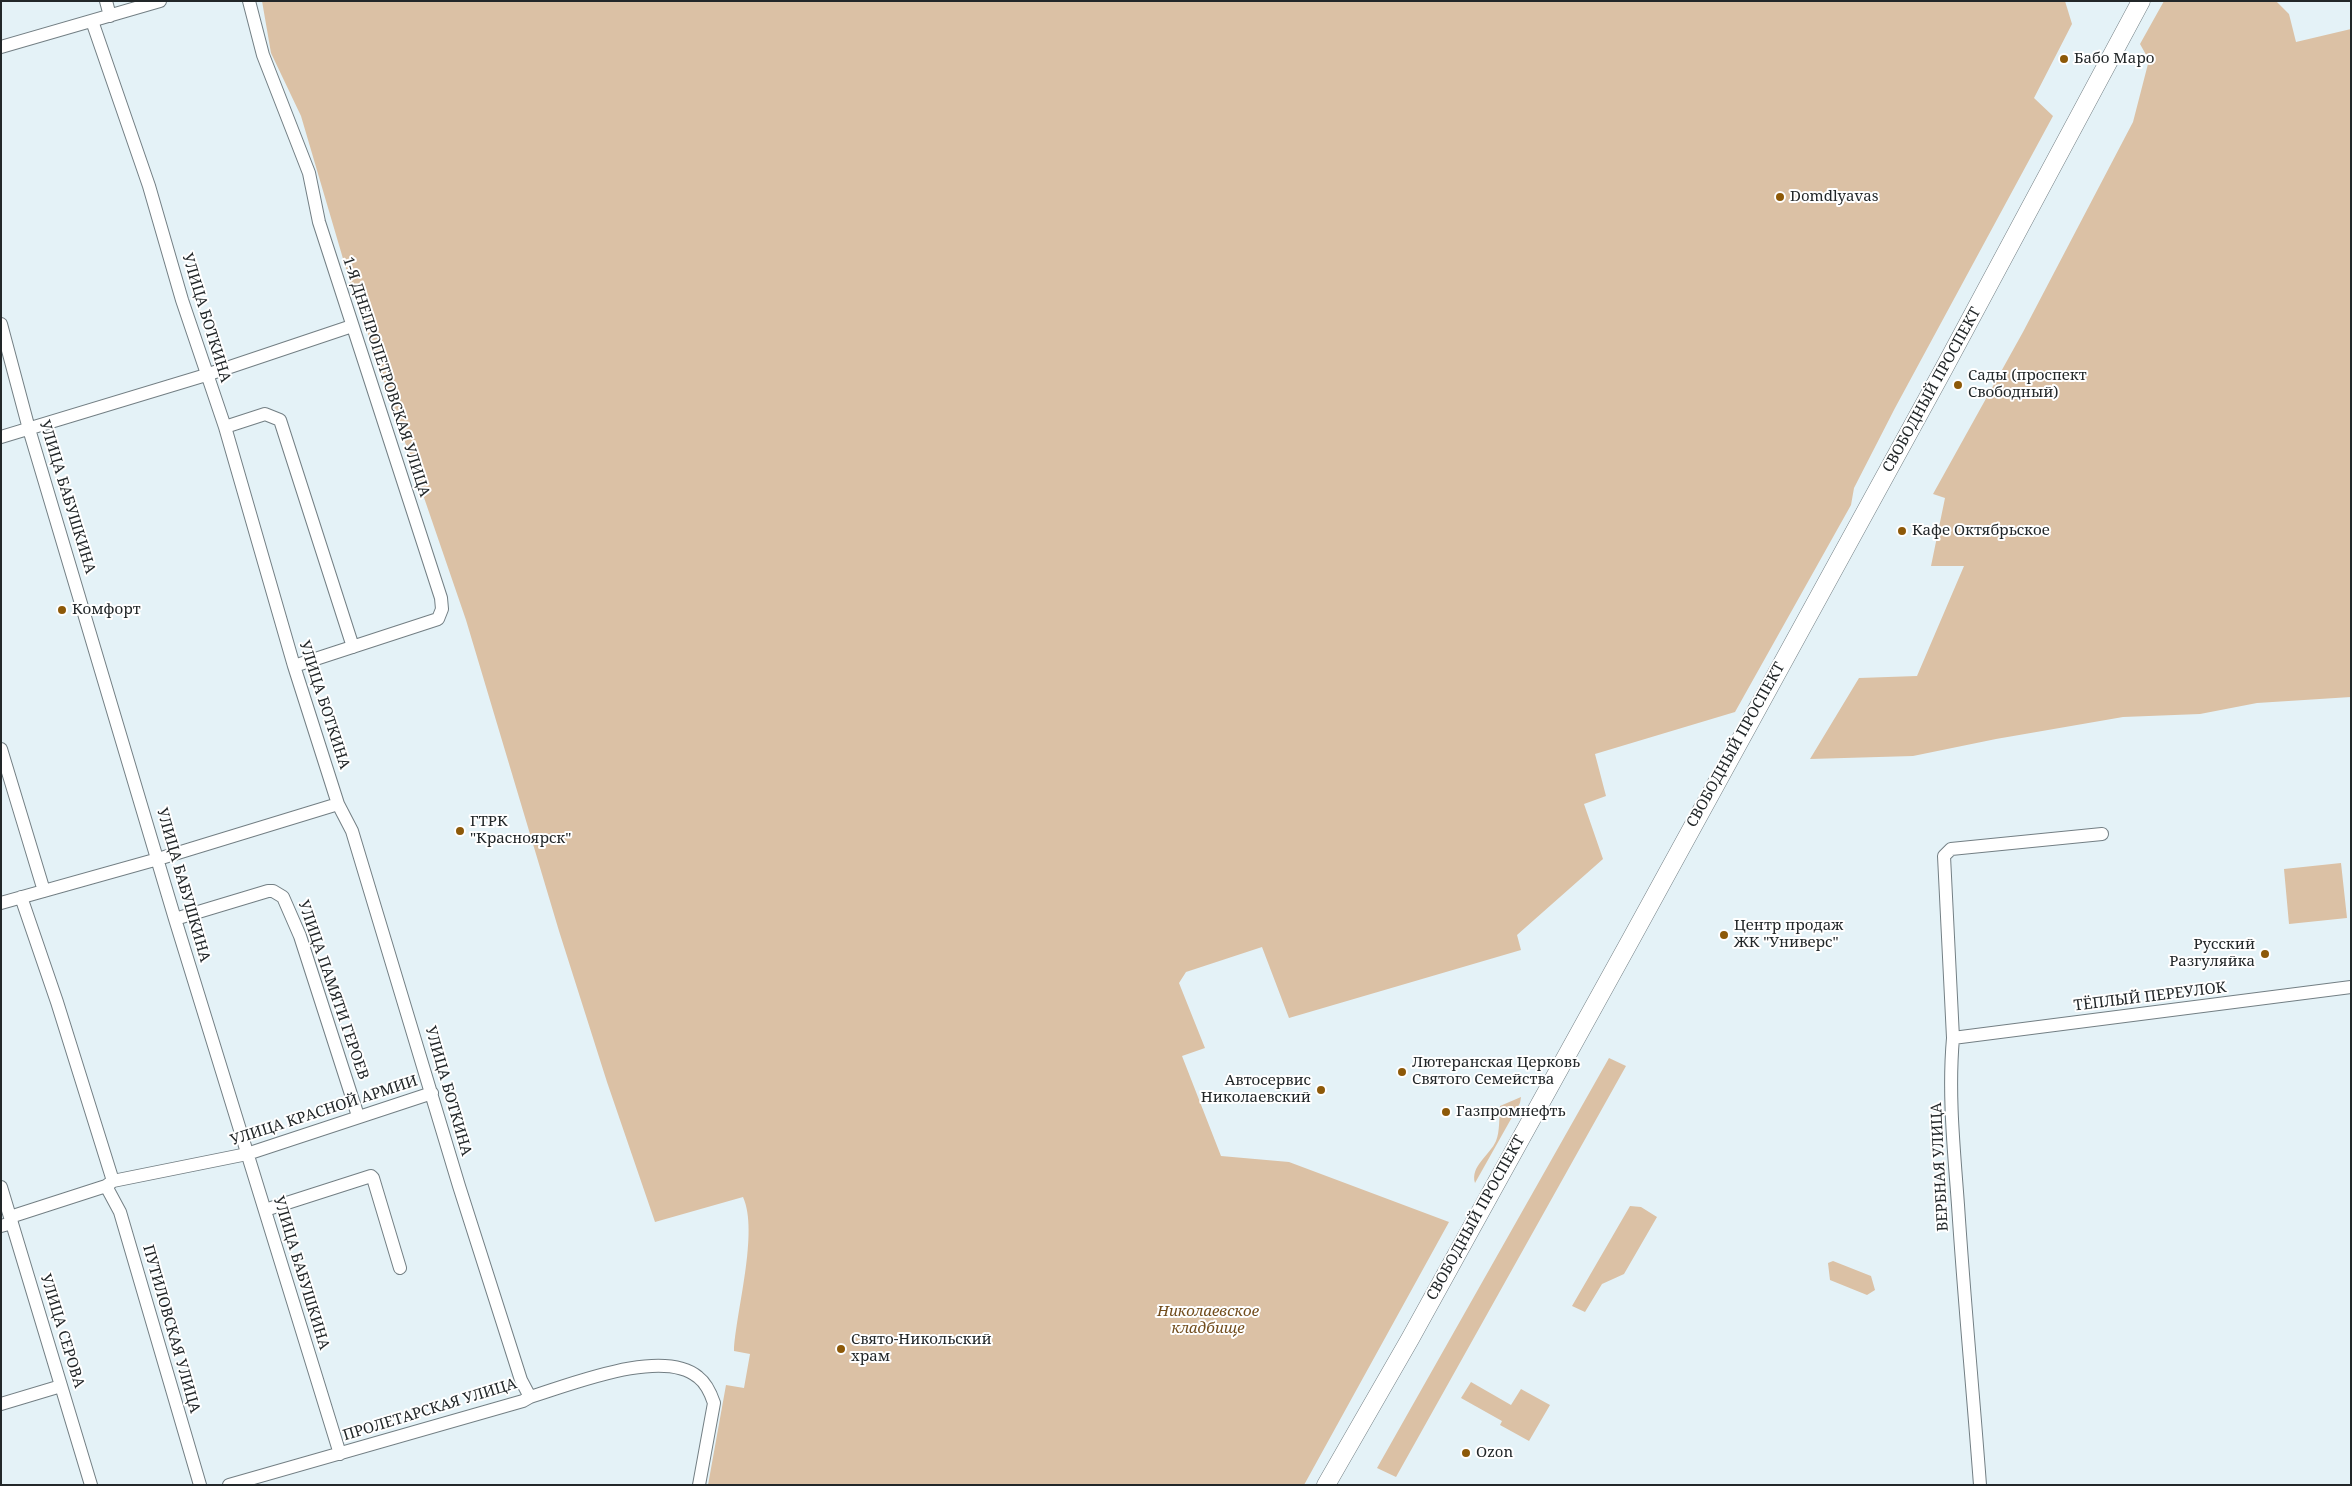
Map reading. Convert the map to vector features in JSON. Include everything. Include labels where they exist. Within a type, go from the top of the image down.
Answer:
[{"type":"main road","name":"СВОБОДНЫЙ ПРОСПЕКТ","points":[[1326,1485],[1410,1339],[1630,941],[1933,388],[2141,1]]},
{"type":"street","points":[[106,1],[110,16]]},
{"type":"street","points":[[1,47],[160,1]]},
{"type":"street","name":"1-Я ДНЕПРОПЕТРОВСКАЯ УЛИЦА","points":[[249,1],[263,54],[309,174],[320,222],[441,598],[442,609],[438,619],[294,666]]},
{"type":"street","name":"УЛИЦА БОТКИНА","points":[[92,21],[149,186],[206,376],[224,428],[294,666],[338,804],[352,831],[520,1380],[530,1397]]},
{"type":"street","name":"УЛИЦА БАБУШКИНА","points":[[1,324],[29,429],[175,919],[340,1454]]},
{"type":"street","points":[[1,437],[206,376],[352,326]]},
{"type":"street","points":[[224,428],[265,414],[280,420],[353,647]]},
{"type":"street","points":[[1,749],[44,891]]},
{"type":"street","points":[[1,903],[158,859],[338,804]]},
{"type":"street","name":"ВЕРБНАЯ УЛИЦА","points":[[1980,1485],[1967,1340],[1953,1136],[1951,1062],[1953,1038],[1944,856],[1951,849],[2102,834]]},
{"type":"street","name":"УЛИЦА ПАМЯТИ ГЕРОЕВ","points":[[175,919],[268,891],[273,890],[283,897],[300,936],[358,1116]]},
{"type":"street","name":"ПУТИЛОВСКАЯ УЛИЦА","points":[[21,897],[57,1002],[109,1183],[120,1212],[200,1485]]},
{"type":"street","name":"ТЁПЛЫЙ ПЕРЕУЛОК","points":[[1953,1038],[2351,987]]},
{"type":"street","name":"УЛИЦА КРАСНОЙ АРМИИ","points":[[8,1222],[109,1183],[247,1154],[432,1093]]},
{"type":"street","points":[[265,1210],[371,1176],[400,1268]]},
{"type":"street","name":"УЛИЦА СЕРОВА","points":[[1,1187],[8,1222],[62,1386],[91,1485]]},
{"type":"street","name":"ПРОЛЕТАРСКАЯ УЛИЦА","points":[[229,1485],[523,1401],[530,1397],[640,1365],[667,1366],[685,1370],[698,1377],[710,1391],[714,1403],[699,1485]]},
{"type":"street","points":[[1,1404],[62,1386]]},
{"type":"green space","name":"Николаевское кладбище","points":[[262,1],[2065,1],[2072,24],[2034,98],[2053,116],[1895,408],[1854,488],[1851,505],[1735,712],[1595,754],[1606,796],[1584,804],[1603,859],[1517,935],[1521,950],[1289,1018],[1262,947],[1186,972],[1179,983],[1205,1048],[1182,1056],[1221,1156],[1289,1162],[1449,1222],[1304,1485],[708,1485],[726,1385],[744,1388],[750,1354],[734,1351],[748,1251],[749,1230],[743,1197],[655,1222],[607,1082],[559,931],[466,620],[349,279],[301,116],[271,53]]},
{"type":"green space","points":[[2164,1],[2276,1],[2289,14],[2296,42],[2351,29],[2351,697],[2257,703],[2200,714],[2123,717],[1996,739],[1913,756],[1810,759],[1859,678],[1917,676],[1964,566],[1931,566],[1945,498],[1933,494],[2023,332],[2133,122],[2149,60],[2140,44]]},
{"type":"green space","points":[[2341,863],[2347,918],[2289,924],[2284,869]]},
{"type":"green space","points":[[1609,1058],[1626,1066],[1396,1477],[1377,1468]]},
{"type":"green space","points":[[1521,1097],[1520,1103],[1475,1183],[1475,1171],[1496,1141],[1499,1129],[1500,1106]]},
{"type":"green space","points":[[1630,1206],[1641,1207],[1657,1217],[1624,1274],[1602,1284],[1585,1312],[1572,1306]]},
{"type":"green space","points":[[1833,1261],[1871,1276],[1875,1290],[1867,1295],[1830,1280],[1828,1263]]},
{"type":"green space","points":[[1471,1382],[1511,1405],[1521,1389],[1550,1405],[1529,1441],[1500,1425],[1502,1421],[1461,1398]]},
{"type":"place","name":"Бабо Маро","points":[[2064,59]]},
{"type":"place","name":"Domdlyavas","points":[[1780,197]]},
{"type":"place","name":"Сады (проспект Свободный)","points":[[1958,385]]},
{"type":"place","name":"Кафе Октябрьское","points":[[1902,531]]},
{"type":"place","name":"Комфорт","points":[[62,610]]},
{"type":"place","name":"ГТРК \"Красноярск\"","points":[[460,831]]},
{"type":"place","name":"Центр продаж ЖК \"Универс\"","points":[[1724,935]]},
{"type":"place","name":"Русский Разгуляйка","points":[[2265,954]]},
{"type":"place","name":"Лютеранская Церковь Святого Семейства","points":[[1402,1072]]},
{"type":"place","name":"Автосервис Николаевский","points":[[1321,1090]]},
{"type":"place","name":"Газпромнефть","points":[[1446,1112]]},
{"type":"place","name":"Свято-Никольский храм","points":[[841,1349]]},
{"type":"place","name":"Ozon","points":[[1466,1453]]}]
